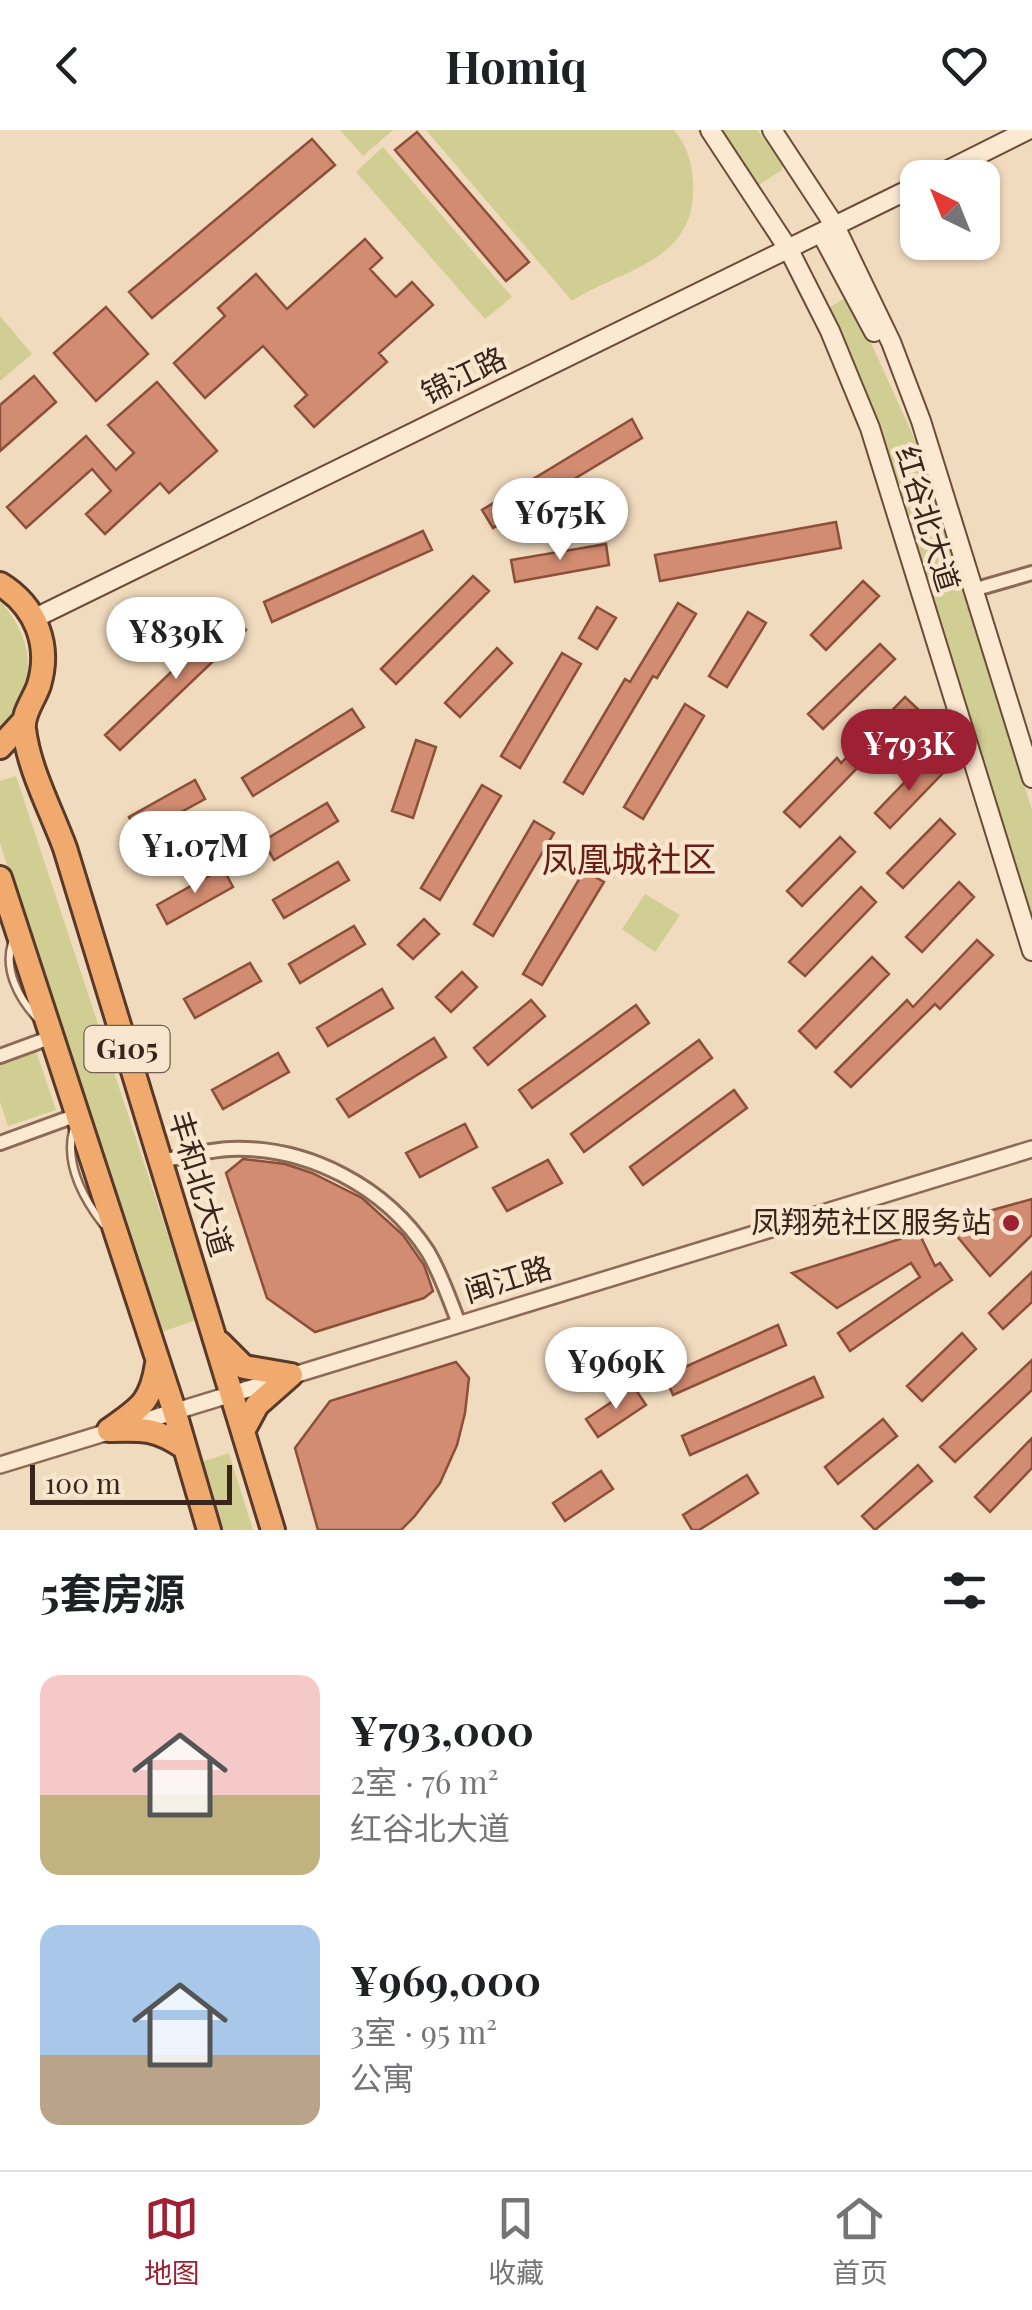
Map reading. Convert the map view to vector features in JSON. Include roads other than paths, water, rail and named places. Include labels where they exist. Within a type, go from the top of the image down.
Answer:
[{"type":"highway","points":[[0,584],[36,618],[44,650],[40,684],[23,722],[0,746]]},
{"type":"highway","name":"丰和北大道","points":[[23,722],[27,750],[65,848],[273,1530]]},
{"type":"highway","name":"G105","points":[[0,878],[174,1410],[209,1530]]},
{"type":"highway","points":[[215,1338],[244,1367],[290,1375]]},
{"type":"highway","points":[[109,1430],[138,1410],[153,1390],[158,1361]]},
{"type":"highway","points":[[243,1431],[257,1404],[290,1375]]},
{"type":"highway","points":[[109,1430],[164,1433],[185,1448]]},
{"type":"main road","name":"红谷北大道","points":[[710,130],[789,250],[830,331],[870,428],[1032,951]]},
{"type":"main road","points":[[772,130],[828,229]]},
{"type":"main road","points":[[968,160],[1028,130]]},
{"type":"main road","name":"锦江路","points":[[36,618],[900,193]]},
{"type":"main road","name":"红谷北大道","points":[[828,229],[921,421],[1032,778]]},
{"type":"street","points":[[974,590],[1032,573]]},
{"type":"street","points":[[0,1056],[52,1037]]},
{"type":"street","points":[[1,1140],[78,1115]]},
{"type":"street","points":[[161,1161],[227,1149],[262,1150],[299,1157],[331,1169],[395,1210],[414,1232],[430,1256],[459,1324]]},
{"type":"street","name":"闽江路","points":[[0,1465],[1032,1149]]},
{"type":"place","name":"凤翔苑社区服务站","points":[[1011,1223]]},
{"type":"district","name":"凤凰城社区","points":[[629,860]]}]
